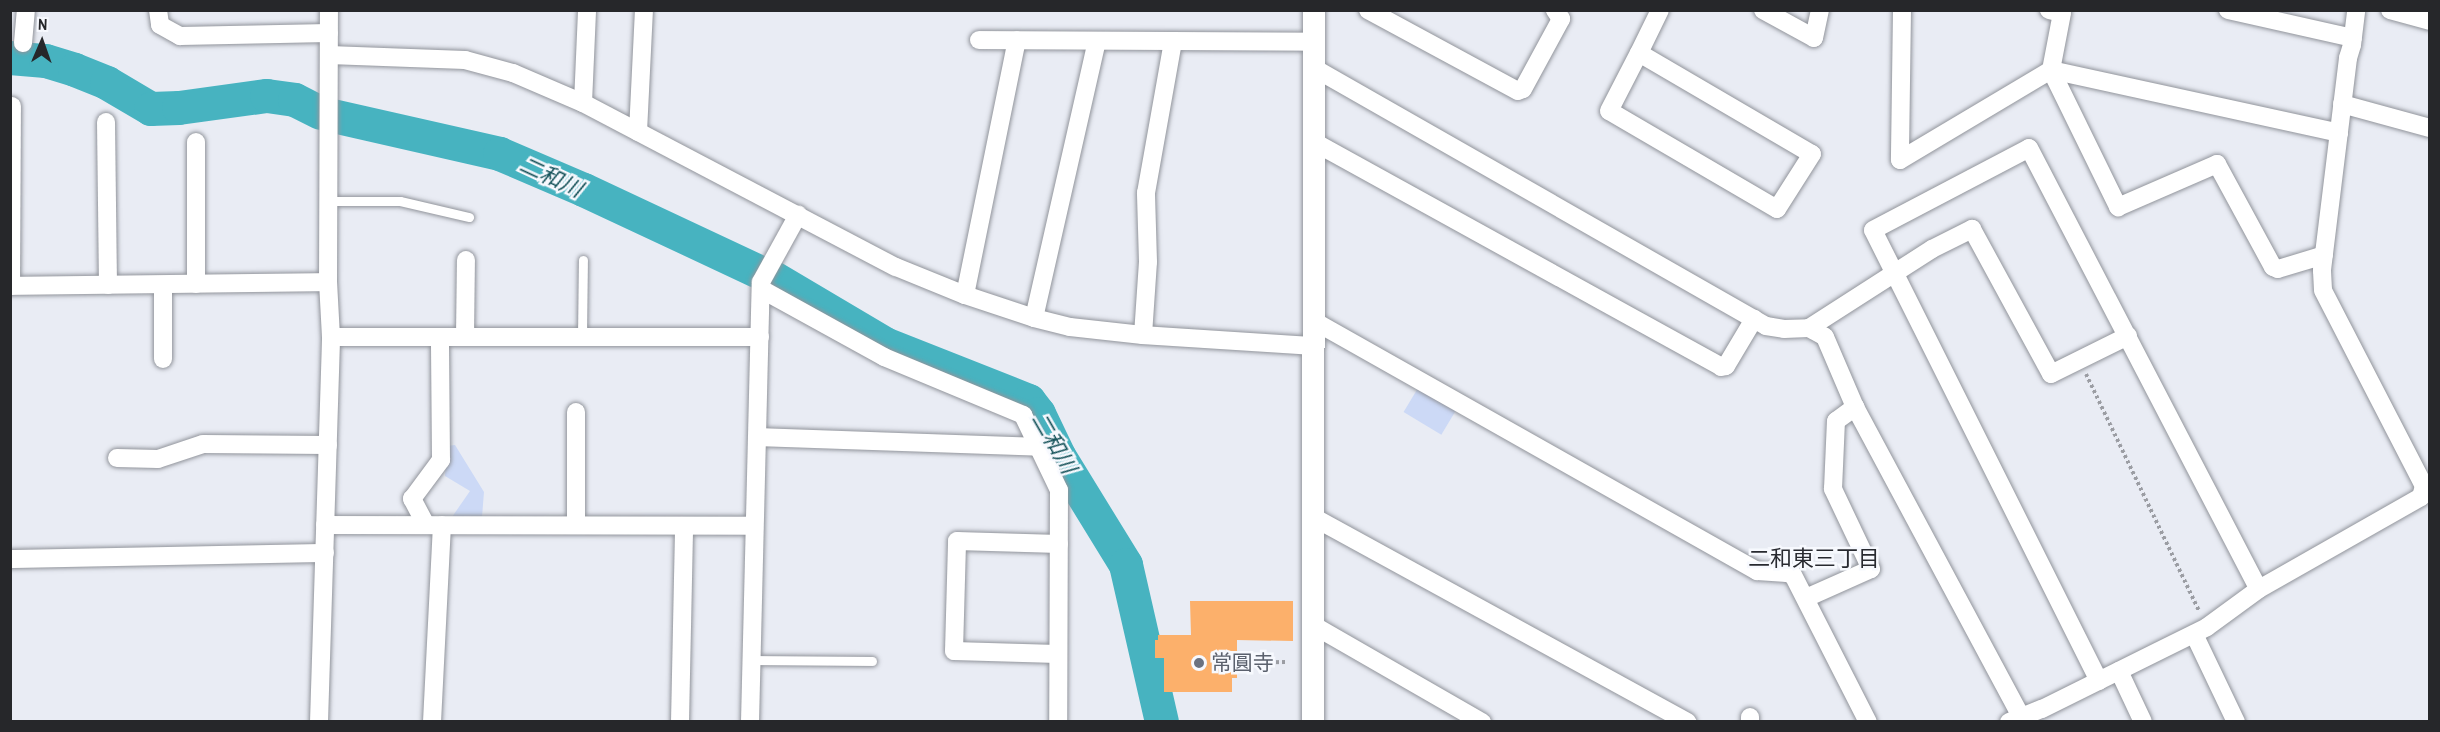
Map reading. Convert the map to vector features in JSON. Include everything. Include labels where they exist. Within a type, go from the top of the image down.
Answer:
[{"type":"street","points":[[23,44],[26,10]]},
{"type":"street","points":[[158,10],[160,25],[180,36],[329,33]]},
{"type":"street","points":[[319,722],[331,337],[328,282],[329,10]]},
{"type":"street","points":[[583,103],[587,10]]},
{"type":"street","points":[[638,132],[644,10]]},
{"type":"street","points":[[1313,722],[1314,10]]},
{"type":"street","points":[[1368,10],[1518,91],[1523,89],[1561,19],[1555,10]]},
{"type":"street","points":[[1638,52],[1812,154],[1777,208],[1609,111],[1638,52],[1660,10]]},
{"type":"street","points":[[1763,10],[1814,38],[1820,10]]},
{"type":"street","points":[[1902,10],[1900,160],[2051,70],[2339,133]]},
{"type":"street","points":[[2228,10],[2353,38]]},
{"type":"street","points":[[1809,328],[1825,337],[1855,407],[2015,718],[2042,710],[2201,630],[2259,589],[2421,497],[2424,486],[2423,470],[2326,301],[2323,290],[2324,255],[2356,10]]},
{"type":"street","points":[[2390,10],[2430,21]]},
{"type":"street","points":[[2058,11],[2051,70],[2118,207],[2217,164],[2273,267],[2278,269],[2324,255]]},
{"type":"street","points":[[979,40],[1314,42]]},
{"type":"street","points":[[965,295],[1017,40]]},
{"type":"street","points":[[1034,318],[1098,41]]},
{"type":"street","points":[[1143,335],[1148,262],[1146,193],[1173,41]]},
{"type":"street","points":[[329,55],[465,60],[513,72],[583,103],[896,267],[965,295],[1034,318],[1070,327],[1143,335],[1314,346]]},
{"type":"street","points":[[1314,68],[1766,326],[1784,329],[1809,328],[1932,249],[1972,229],[2051,374],[2128,336]]},
{"type":"street","points":[[2342,104],[2430,128]]},
{"type":"street","points":[[12,106],[11,286],[328,282]]},
{"type":"street","points":[[106,123],[108,285]]},
{"type":"street","points":[[196,142],[196,284]]},
{"type":"street","points":[[1314,142],[1721,367],[1726,366],[1754,319]]},
{"type":"street","points":[[2099,681],[1873,230],[2030,148],[2259,589]]},
{"type":"street","points":[[750,722],[754,526],[764,278],[798,215]]},
{"type":"street","points":[[465,337],[466,260]]},
{"type":"street","points":[[764,278],[884,357],[1023,415],[1059,490],[1058,722]]},
{"type":"street","points":[[162,285],[162,360]]},
{"type":"street","points":[[1314,321],[1757,571],[1793,575],[1868,722]]},
{"type":"street","points":[[331,337],[760,337]]},
{"type":"street","points":[[432,722],[434,525],[412,499],[441,460],[440,337]]},
{"type":"street","points":[[1806,598],[1871,569],[1833,489],[1836,421],[1855,407]]},
{"type":"street","points":[[576,412],[576,525]]},
{"type":"street","points":[[758,437],[1039,447]]},
{"type":"street","points":[[117,458],[158,459],[203,444],[328,445]]},
{"type":"street","points":[[1313,517],[1688,722]]},
{"type":"street","points":[[326,525],[754,526]]},
{"type":"street","points":[[680,722],[684,526]]},
{"type":"street","points":[[1057,654],[954,651],[957,541],[1059,544]]},
{"type":"street","points":[[10,558],[324,553]]},
{"type":"street","points":[[1313,625],[1482,722]]},
{"type":"street","points":[[2201,630],[2236,722]]},
{"type":"street","points":[[2119,671],[2143,722]]},
{"type":"lane","points":[[328,201],[400,201],[469,217]]},
{"type":"lane","points":[[582,337],[583,260]]},
{"type":"lane","points":[[751,660],[872,661]]},
{"type":"path","points":[[2079,360],[2201,630]]},
{"type":"path","points":[[1239,663],[1286,662]]},
{"type":"shaded area","points":[[1418,388],[1456,411],[1441,435],[1404,412]]},
{"type":"shaded area","points":[[455,445],[484,492],[482,517],[452,517],[470,491],[445,476],[447,446]]},
{"type":"building","points":[[1190,601],[1293,601],[1293,641],[1237,640],[1237,678],[1232,678],[1232,692],[1164,692],[1164,658],[1155,658],[1155,640],[1158,640],[1158,635],[1191,635]]},
{"type":"waterway","name":"二和川","points":[[10,58],[46,61],[75,70],[107,83],[151,109],[179,108],[267,96],[295,100],[320,113]]},
{"type":"waterway","name":"二和川","points":[[333,116],[500,154],[584,190],[757,271]]},
{"type":"waterway","name":"二和川","points":[[769,275],[885,344],[1029,401],[1039,414],[1059,456],[1126,565],[1162,722]]},
{"type":"place","name":"常圓寺","points":[[1199,663]]},
{"type":"district","name":"二和東三丁目","points":[[1814,559]]}]
